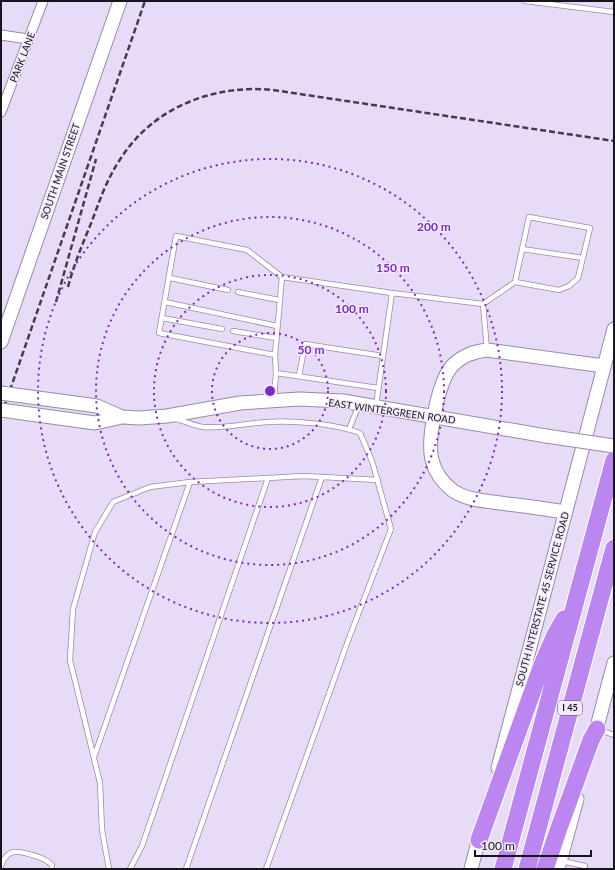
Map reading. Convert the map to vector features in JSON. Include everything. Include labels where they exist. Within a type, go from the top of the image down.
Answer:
[{"type":"highway","name":"I 45","points":[[503,869],[614,460]]},
{"type":"highway","name":"I 45","points":[[527,869],[614,548]]},
{"type":"highway","points":[[479,840],[542,665],[555,635],[576,599]]},
{"type":"highway","points":[[545,869],[572,791],[596,729]]},
{"type":"main road","name":"SOUTH MAIN STREET","points":[[1,342],[120,1]]},
{"type":"main road","name":"SOUTH INTERSTATE 45 SERVICE ROAD","points":[[471,869],[614,329]]},
{"type":"main road","points":[[565,512],[475,499],[460,495],[442,481],[432,461],[431,446],[434,416],[440,390],[445,376],[451,367],[466,355],[487,350],[604,366]]},
{"type":"main road","points":[[1,394],[97,406],[122,417]]},
{"type":"main road","name":"EAST WINTERGREEN ROAD","points":[[122,417],[138,418],[167,416],[240,403],[274,400],[299,399],[336,401],[614,446]]},
{"type":"main road","points":[[1,410],[95,423],[122,417]]},
{"type":"main road","points":[[559,865],[614,663]]},
{"type":"street","name":"PARK LANE","points":[[1,112],[43,1]]},
{"type":"street","points":[[1,36],[28,39]]},
{"type":"lane","points":[[525,1],[614,12]]},
{"type":"lane","points":[[275,355],[159,333],[170,278],[176,236],[247,250],[282,277],[392,293],[483,304],[515,282],[529,217],[590,228],[578,278],[569,286],[559,290],[515,282]]},
{"type":"lane","points":[[522,250],[583,258]]},
{"type":"lane","points":[[274,400],[276,338],[282,277]]},
{"type":"lane","points":[[170,278],[228,290]]},
{"type":"lane","points":[[238,292],[279,300]]},
{"type":"lane","points":[[376,408],[382,356],[392,293]]},
{"type":"lane","points":[[165,302],[277,326]]},
{"type":"lane","points":[[483,304],[487,350]]},
{"type":"lane","points":[[162,318],[222,329]]},
{"type":"lane","points":[[233,331],[276,338]]},
{"type":"lane","points":[[300,376],[305,344],[382,356]]},
{"type":"lane","points":[[276,373],[378,388]]},
{"type":"lane","points":[[349,429],[359,405]]},
{"type":"lane","points":[[167,416],[202,427],[234,426],[267,422],[330,426],[349,429],[360,433],[372,461],[391,529],[349,638],[266,869]]},
{"type":"lane","points":[[109,869],[102,830],[100,783],[70,660],[73,609],[96,532],[113,502],[150,487],[190,482],[304,476],[378,480]]},
{"type":"lane","points":[[186,869],[322,477]]},
{"type":"lane","points":[[130,869],[142,846],[268,478]]},
{"type":"lane","points":[[94,757],[190,482]]},
{"type":"lane","points":[[596,729],[614,735]]},
{"type":"lane","points":[[1,866],[4,858],[10,853],[20,851],[47,860],[52,865],[52,869]]},
{"type":"lane","points":[[559,865],[585,866]]},
{"type":"railway","points":[[1,416],[145,1]]},
{"type":"railway","points":[[68,287],[101,196],[108,180],[121,158],[135,140],[150,125],[168,112],[208,95],[251,89],[273,90],[614,141]]},
{"type":"railway","points":[[56,302],[96,159]]}]
